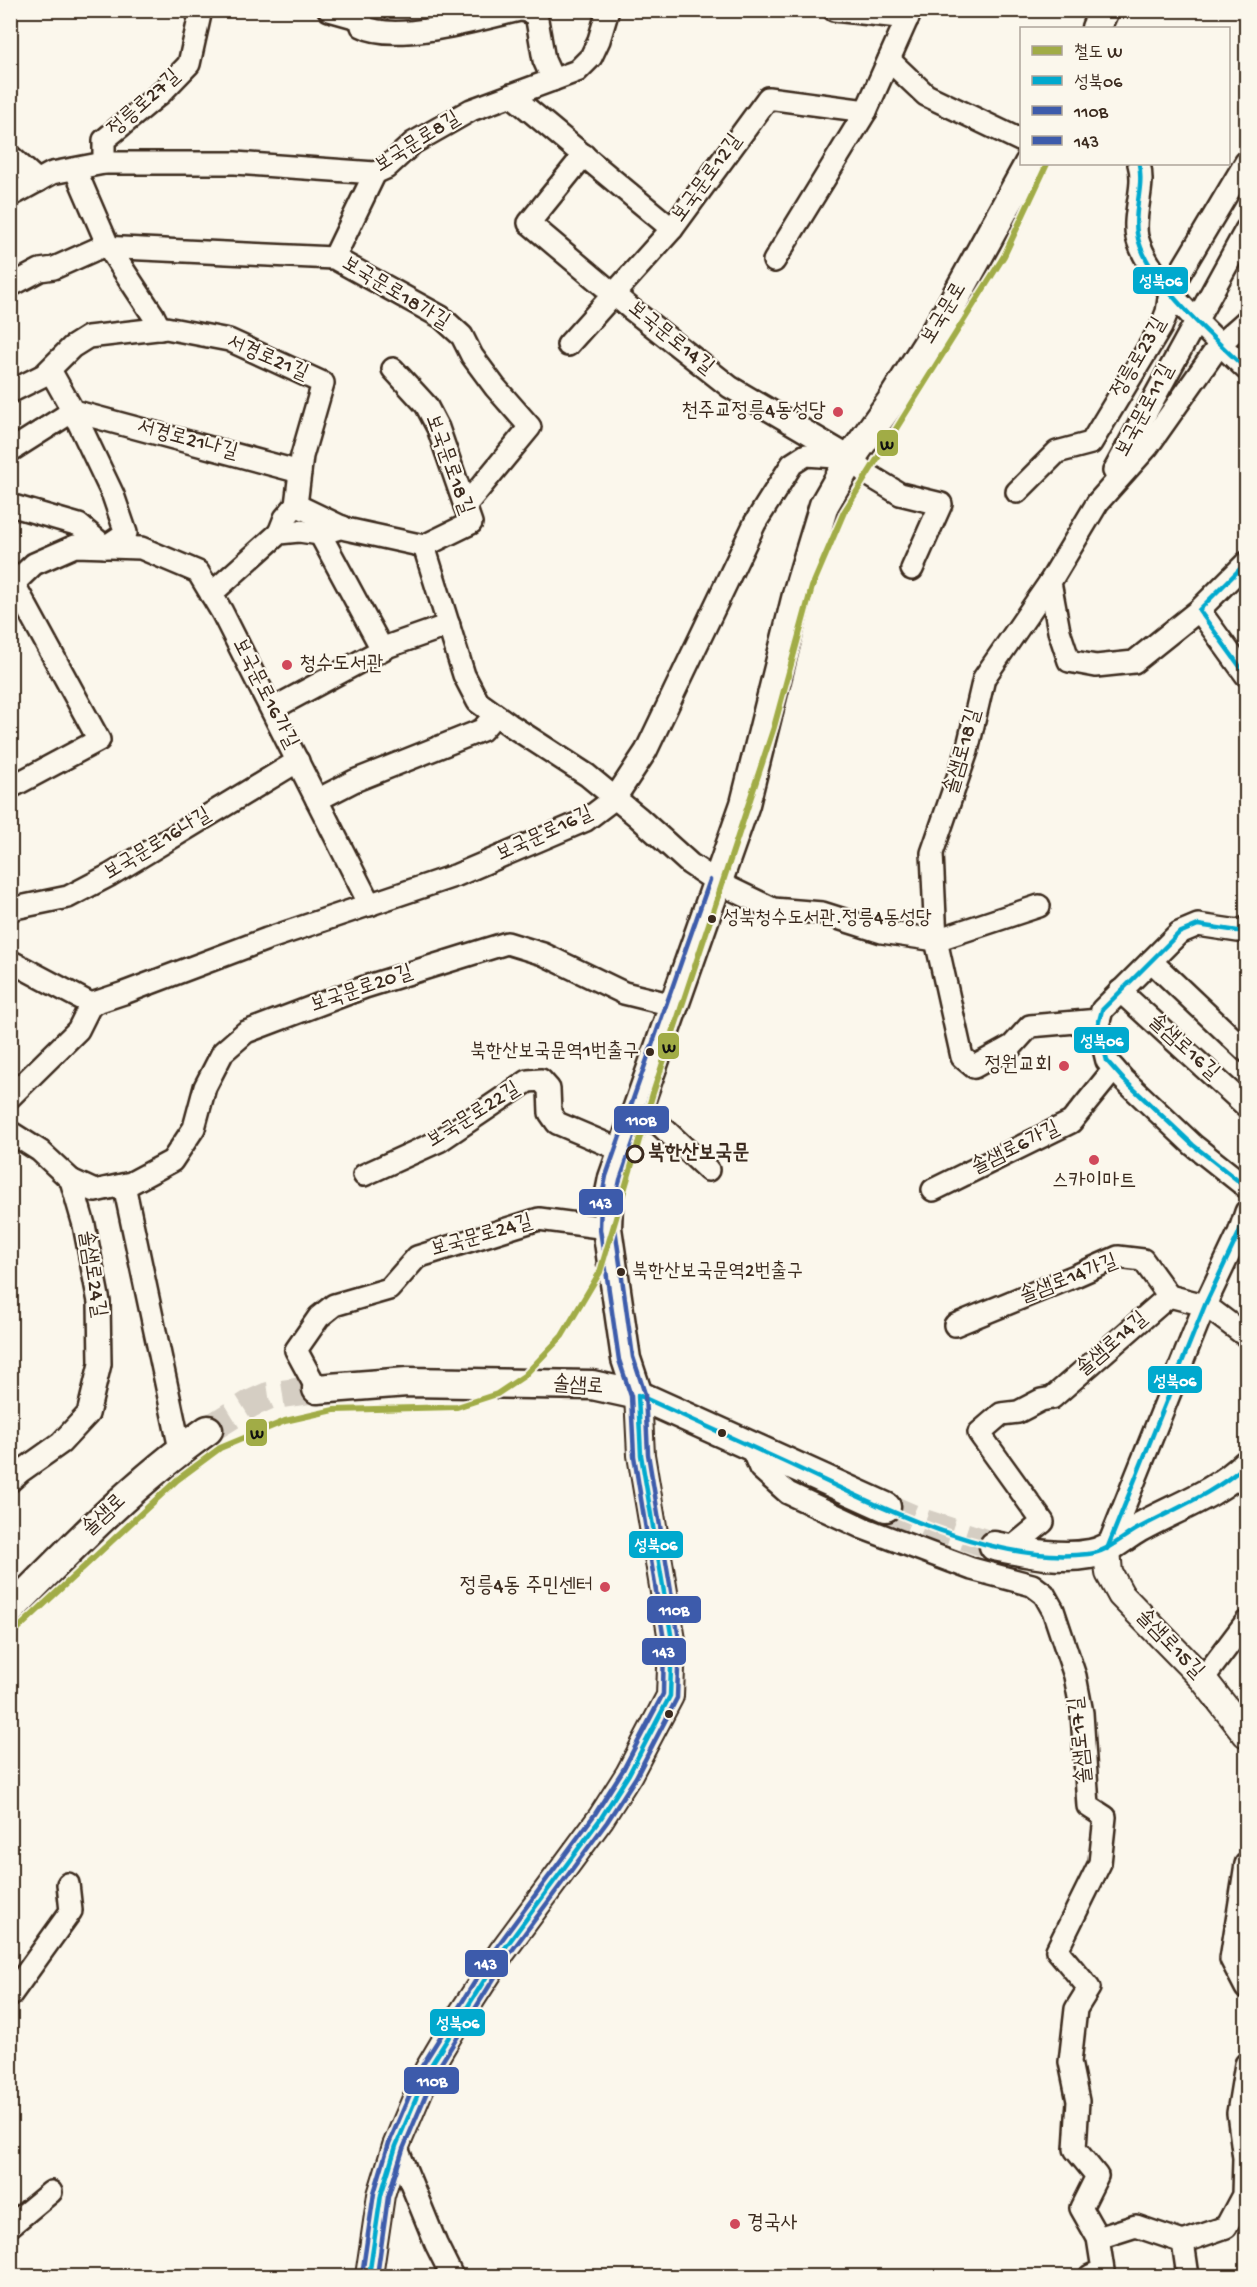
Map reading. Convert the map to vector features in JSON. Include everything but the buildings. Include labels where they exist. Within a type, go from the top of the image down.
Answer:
[{"type":"main road","points":[[1096,27],[1104,10]]},
{"type":"main road","name":"보국문로","points":[[638,1395],[626,1359],[607,1228],[608,1203],[613,1178],[745,804],[798,591],[821,514],[851,458],[891,402],[947,313],[1028,165]]},
{"type":"main road","name":"솔샘로","points":[[317,1389],[407,1382],[592,1385],[638,1395],[886,1507]]},
{"type":"main road","name":"솔샘로","points":[[10,1610],[103,1516],[180,1449],[208,1430]]},
{"type":"main road","points":[[1002,1548],[1072,1556],[1107,1549],[1135,1530],[1205,1496],[1231,1479],[1246,1465]]},
{"type":"street","name":"정릉로27길","points":[[104,163],[104,140],[161,93],[189,64],[201,10]]},
{"type":"street","points":[[329,10],[361,15],[362,26],[373,32],[414,32],[520,10],[536,14],[544,60],[553,80]]},
{"type":"street","name":"보국문로8길","points":[[10,196],[52,173],[104,163],[235,163],[375,173],[386,168],[413,143],[471,111],[577,71],[591,57],[608,10]]},
{"type":"street","points":[[774,261],[866,111],[910,14],[834,10]]},
{"type":"street","points":[[889,60],[926,95],[1020,140]]},
{"type":"street","name":"보국문로12길","points":[[511,95],[672,229],[768,99],[866,111]]},
{"type":"street","name":"보국문로14길","points":[[584,155],[530,223],[613,294],[730,387],[851,458]]},
{"type":"street","points":[[10,156],[38,181]]},
{"type":"street","name":"정릉로23길","points":[[1017,492],[1056,453],[1091,442],[1161,327],[1167,312],[1170,292],[1246,162]]},
{"type":"street","points":[[1139,165],[1141,179],[1137,235],[1142,251],[1170,292],[1195,320],[1246,369]]},
{"type":"street","points":[[75,169],[109,248],[160,328]]},
{"type":"street","points":[[334,258],[375,173]]},
{"type":"street","name":"보국문로14길","points":[[568,345],[672,229]]},
{"type":"street","name":"보국문로11길","points":[[1098,502],[1246,230]]},
{"type":"street","name":"보국문로18가길","points":[[10,286],[40,270],[54,268],[101,247],[334,258],[441,316],[462,336],[472,356],[495,387],[530,427],[465,506]]},
{"type":"street","name":"솔샘로18길","points":[[1099,1020],[1030,1026],[1012,1046],[975,1067],[962,1057],[934,939],[932,853],[967,751],[984,678],[1050,582],[1098,502],[1148,446],[1220,344],[1246,321]]},
{"type":"street","name":"서경로21길","points":[[10,392],[44,375],[72,348],[88,337],[160,328],[229,340],[323,383],[302,456],[296,506],[285,518],[279,533]]},
{"type":"street","name":"보국문로18길","points":[[393,369],[426,405],[438,428],[471,523],[423,546]]},
{"type":"street","points":[[10,505],[79,525],[105,547],[126,533],[114,495],[74,411],[50,370]]},
{"type":"street","points":[[10,451],[74,411]]},
{"type":"street","name":"서경로21나길","points":[[74,411],[300,472]]},
{"type":"street","name":"보국문로16길","points":[[91,1004],[267,939],[457,875],[586,820],[615,798],[646,751],[755,523],[792,464],[806,455],[851,458]]},
{"type":"street","points":[[851,458],[867,474],[900,494],[941,504],[912,569]]},
{"type":"street","points":[[296,506],[343,527],[423,546],[464,675],[478,702],[587,775],[690,864],[717,882],[773,909],[822,913],[882,932],[934,939],[1039,906]]},
{"type":"street","points":[[211,594],[279,533],[299,531],[320,534],[343,527]]},
{"type":"street","points":[[320,534],[382,649]]},
{"type":"street","name":"보국문로16가길","points":[[12,585],[34,564],[75,546],[141,548],[198,573],[272,709],[370,905]]},
{"type":"street","points":[[1050,582],[1059,631],[1069,661],[1096,666],[1134,662],[1199,610],[1246,563]]},
{"type":"street","points":[[10,786],[14,786],[99,740],[12,585]]},
{"type":"street","points":[[1199,610],[1243,662]]},
{"type":"street","points":[[272,709],[382,649],[449,625]]},
{"type":"street","points":[[317,800],[354,781],[482,730],[495,715]]},
{"type":"street","name":"보국문로16나길","points":[[10,909],[68,897],[298,761]]},
{"type":"street","points":[[1244,932],[1198,925],[1179,933],[1102,1010],[1098,1025],[1107,1061],[1114,1069],[1193,1145],[1246,1187]]},
{"type":"street","name":"보국문로20길","points":[[71,1180],[95,1191],[131,1183],[172,1161],[194,1128],[205,1088],[222,1052],[246,1032],[365,987],[507,943],[543,954],[624,993],[673,1005]]},
{"type":"street","points":[[10,961],[91,1004],[78,1030],[10,1098]]},
{"type":"street","name":"솔샘로16길","points":[[1150,961],[1246,1051]]},
{"type":"street","name":"솔샘로16길","points":[[1120,991],[1246,1106]]},
{"type":"street","name":"솔샘로6가길","points":[[933,1190],[1071,1122],[1114,1069]]},
{"type":"street","name":"보국문로22길","points":[[364,1175],[439,1141],[528,1081],[541,1080],[549,1089],[550,1113],[556,1123],[623,1151]]},
{"type":"street","points":[[636,1114],[659,1124],[708,1170]]},
{"type":"street","points":[[10,1131],[40,1151],[71,1180]]},
{"type":"street","name":"솔샘로24길","points":[[10,1481],[62,1443],[88,1414],[100,1364],[99,1302],[84,1225],[71,1180]]},
{"type":"street","points":[[124,1185],[180,1449]]},
{"type":"street","points":[[1107,1549],[1205,1305],[1239,1233],[1246,1212]]},
{"type":"street","name":"보국문로24길","points":[[317,1389],[296,1350],[319,1317],[334,1305],[388,1289],[417,1257],[539,1219],[607,1228]]},
{"type":"street","name":"솔샘로14가길","points":[[955,1325],[1118,1257],[1143,1260],[1169,1296]]},
{"type":"street","name":"솔샘로14길","points":[[1002,1548],[1043,1522],[979,1432],[1001,1414],[1018,1412],[1041,1400],[1052,1398],[1169,1296],[1205,1305],[1246,1336]]},
{"type":"street","name":"보국문로","points":[[369,2277],[381,2195],[396,2146],[429,2070],[454,2026],[502,1952],[601,1818],[629,1774],[670,1696],[672,1640],[642,1464],[638,1395]]},
{"type":"street","name":"솔샘로17길","points":[[752,1447],[760,1468],[788,1493],[863,1528],[972,1569],[1032,1585],[1044,1594],[1053,1610],[1075,1676],[1082,1713],[1088,1806],[1105,1817],[1100,1863],[1057,1950],[1089,1988],[1076,2009],[1070,2062],[1078,2101],[1075,2149],[1097,2176],[1081,2208],[1098,2238],[1103,2270],[1090,2277]]},
{"type":"street","name":"솔샘로15길","points":[[1107,1549],[1109,1573],[1121,1595],[1203,1679],[1246,1734]]},
{"type":"street","points":[[1203,1679],[1246,1622]]},
{"type":"street","points":[[1246,1864],[1231,1959],[1246,1988]]},
{"type":"street","points":[[10,1996],[71,1911],[68,1884]]},
{"type":"street","points":[[1098,2238],[1136,2226],[1183,2242],[1226,2227],[1244,2195],[1244,2158],[1238,2113],[1246,2064]]},
{"type":"street","points":[[396,2146],[452,2277]]},
{"type":"street","points":[[10,2226],[51,2192]]},
{"type":"street","points":[[1183,2242],[1188,2277]]},
{"type":"tunnel","points":[[208,1430],[250,1404],[268,1396],[317,1389]]},
{"type":"tunnel","points":[[886,1507],[924,1523],[994,1546]]},
{"type":"rail line","name":"W","points":[[10,1636],[177,1480],[220,1448],[285,1421],[334,1410],[457,1407],[497,1394],[524,1376],[562,1336],[600,1272],[653,1093],[774,727],[812,587],[844,512],[1004,256],[1047,165]]},
{"type":"transit line","name":"성북06","points":[[1139,165],[1136,224],[1142,250],[1166,288],[1199,324],[1246,369]]},
{"type":"transit line","name":"성북06","points":[[1246,563],[1199,610],[1246,675]]},
{"type":"transit line","name":"143","points":[[362,2275],[374,2193],[389,2143],[422,2066],[496,1948],[595,1814],[623,1770],[663,1694],[664,1640],[634,1456],[631,1396],[619,1360],[600,1229],[601,1202],[606,1176],[710,880]]},
{"type":"transit line","name":"110B","points":[[377,2276],[388,2197],[403,2149],[435,2073],[508,1956],[607,1822],[636,1777],[677,1698],[679,1639],[648,1454],[645,1394],[633,1357],[615,1228],[615,1204],[620,1180],[724,884]]},
{"type":"transit line","name":"성북06","points":[[1246,928],[1238,931],[1198,925],[1179,933],[1102,1010],[1098,1025],[1107,1061],[1123,1079],[1193,1145],[1246,1187]]},
{"type":"transit line","name":"성북06","points":[[1107,1549],[1205,1305],[1239,1233],[1246,1212]]},
{"type":"transit line","name":"성북06","points":[[369,2276],[381,2195],[396,2146],[428,2070],[502,1952],[601,1818],[629,1774],[670,1696],[672,1640],[641,1455],[638,1395],[894,1513],[973,1541],[1012,1550],[1051,1555],[1088,1554],[1101,1551],[1137,1529],[1207,1493],[1246,1465]]},
{"type":"place","name":"천주교정릉4동성당","points":[[838,412]]},
{"type":"place","name":"청수도서관","points":[[287,665]]},
{"type":"place","name":"성북청수도서관.정릉4동성당","points":[[712,919]]},
{"type":"place","name":"북한산보국문역1번출구","points":[[650,1052]]},
{"type":"place","name":"정원교회","points":[[1064,1066]]},
{"type":"place","name":"북한산보국문","points":[[635,1154]]},
{"type":"place","name":"스카이마트","points":[[1094,1160]]},
{"type":"place","name":"북한산보국문역2번출구","points":[[621,1272]]},
{"type":"place","name":"정릉4동 주민센터","points":[[605,1587]]},
{"type":"place","name":"경국사","points":[[735,2224]]}]
